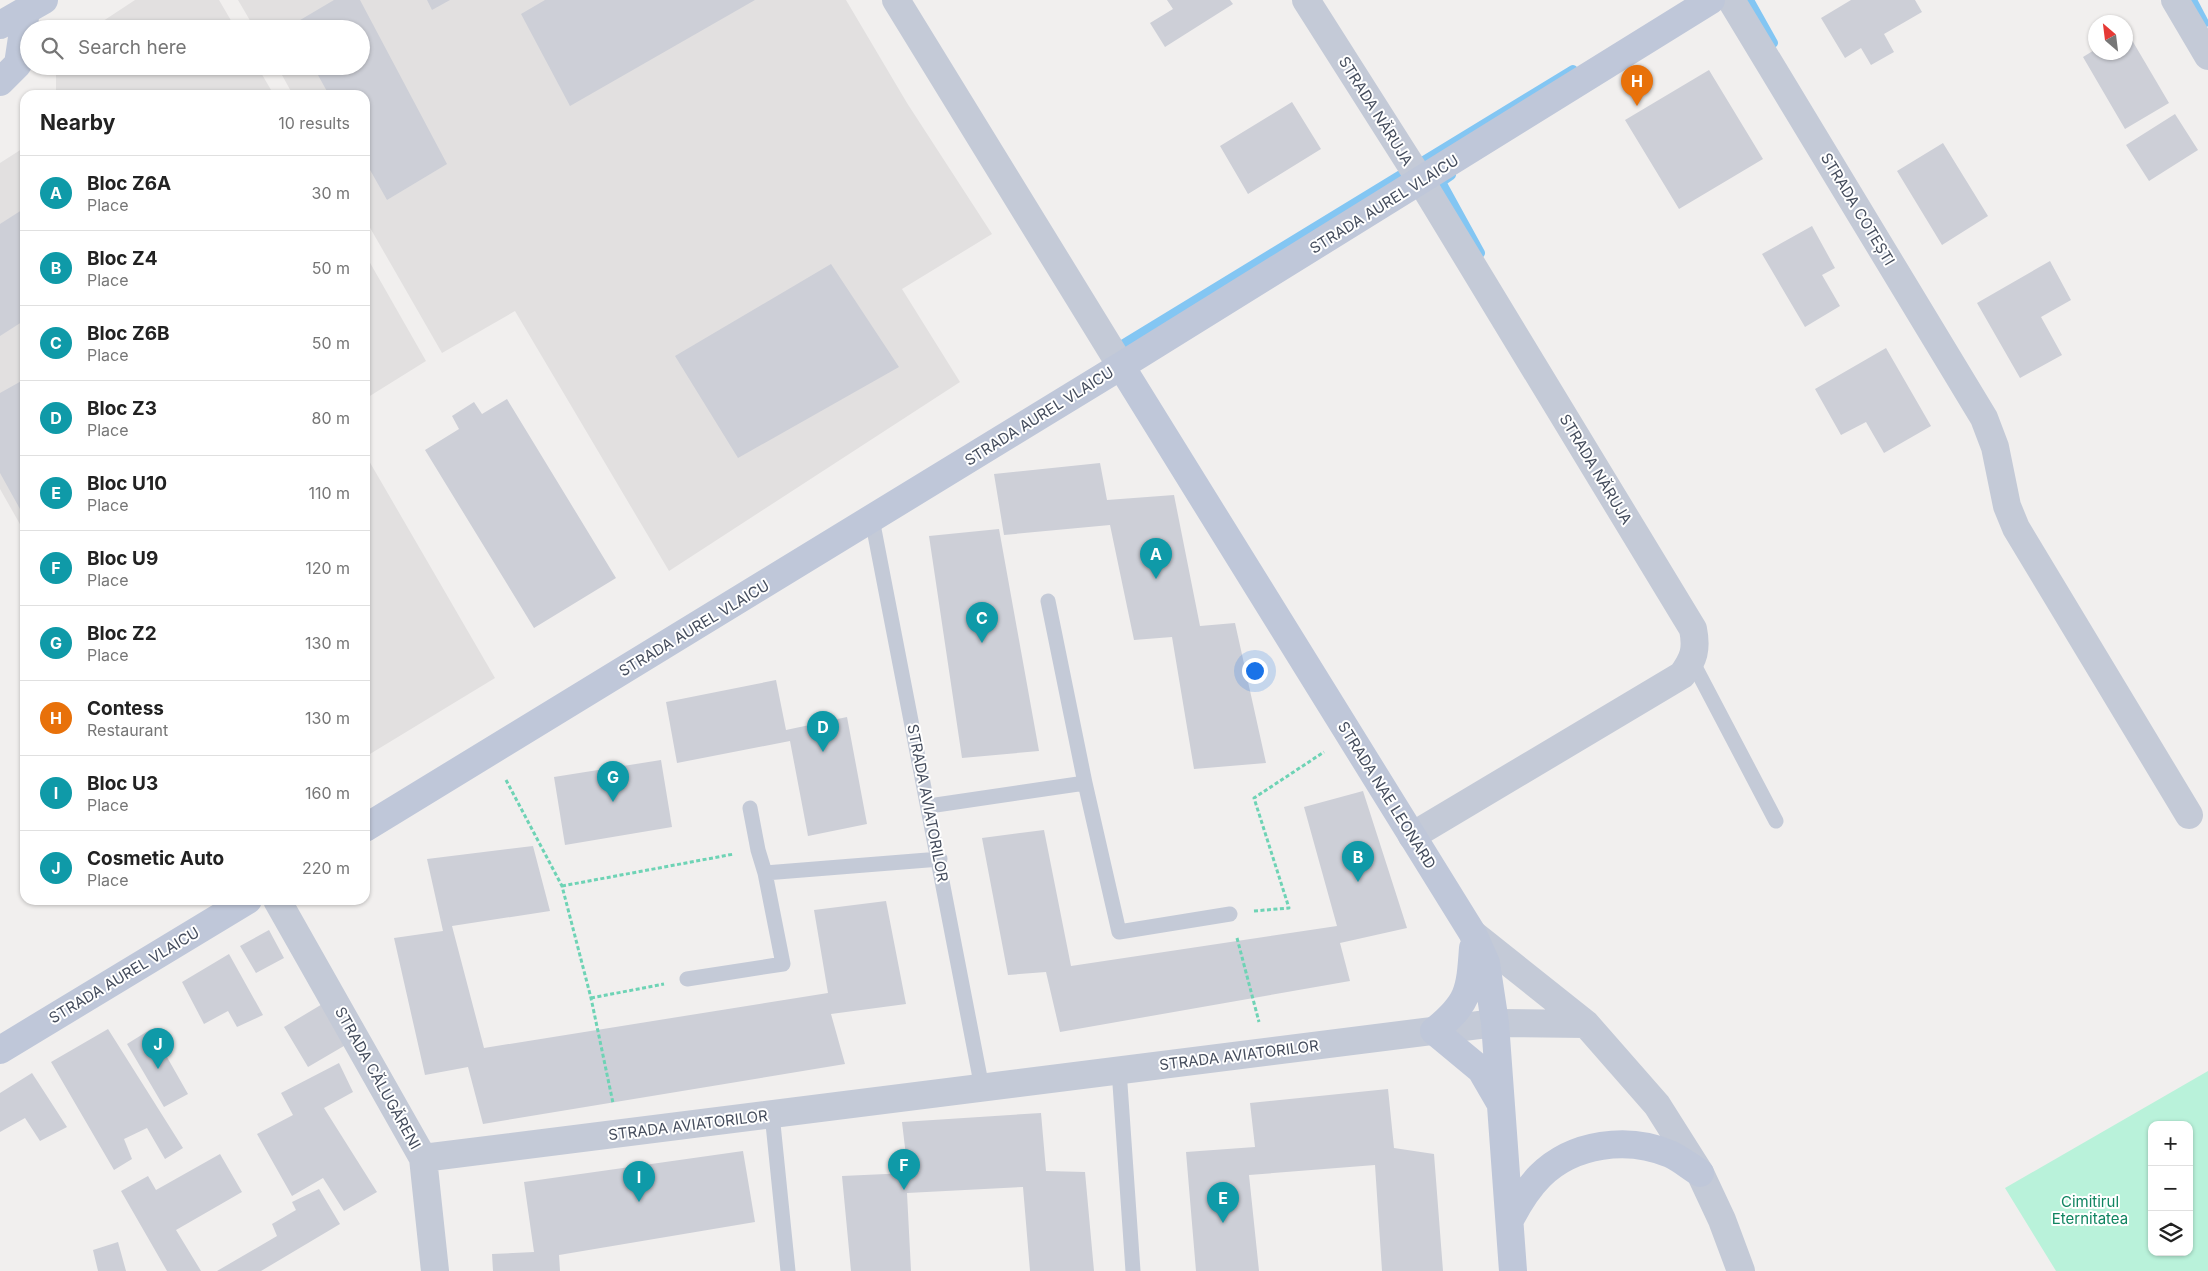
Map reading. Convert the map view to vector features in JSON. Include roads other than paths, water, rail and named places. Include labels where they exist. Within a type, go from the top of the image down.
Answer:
[{"type":"main road","name":"STRADA AUREL VLAICU","points":[[370,825],[872,519],[1711,0]]},
{"type":"main road","points":[[0,25],[29,4]]},
{"type":"main road","points":[[26,20],[29,4]]},
{"type":"main road","points":[[0,82],[18,64],[20,53]]},
{"type":"main road","name":"STRADA NAE LEONARD","points":[[1120,366],[1474,934],[1486,963],[1496,1023],[1513,1271]]},
{"type":"main road","name":"STRADA AUREL VLAICU","points":[[0,1050],[240,905]]},
{"type":"main road","points":[[1474,934],[1471,986],[1455,1014],[1434,1031],[1481,1070],[1501,1104]]},
{"type":"main road","points":[[1510,1220],[1523,1196],[1541,1175],[1564,1159],[1589,1148],[1616,1144],[1644,1146],[1670,1154],[1700,1173]]},
{"type":"street","points":[[896,0],[1120,366]]},
{"type":"street","name":"STRADA NĂRUJA","points":[[1306,0],[1421,181],[1693,629],[1696,645],[1692,661]]},
{"type":"street","name":"STRADA COTEȘTI","points":[[1731,0],[1984,418],[1995,447],[2007,506],[2016,528],[2189,815]]},
{"type":"street","points":[[2176,0],[2208,56]]},
{"type":"street","points":[[1412,836],[1682,675],[1692,661]]},
{"type":"street","name":"STRADA CĂLUGĂRENI","points":[[281,905],[423,1158],[435,1271]]},
{"type":"street","points":[[1474,934],[1586,1024],[1657,1105],[1700,1173],[1722,1220],[1741,1271]]},
{"type":"street","name":"STRADA AVIATORILOR","points":[[423,1158],[1496,1023],[1586,1024]]},
{"type":"lane","name":"STRADA AVIATORILOR","points":[[872,519],[940,858],[982,1088]]},
{"type":"lane","points":[[1048,601],[1085,783],[1119,932],[1230,914]]},
{"type":"lane","points":[[1692,661],[1776,821]]},
{"type":"lane","points":[[929,806],[1085,783]]},
{"type":"lane","points":[[687,979],[784,964],[750,808]]},
{"type":"lane","points":[[765,873],[940,858]]},
{"type":"lane","points":[[1120,1070],[1133,1271]]},
{"type":"lane","points":[[772,1114],[788,1271]]},
{"type":"waterway","points":[[1749,0],[1773,43]]},
{"type":"waterway","points":[[2192,0],[2204,23]]},
{"type":"waterway","points":[[1114,350],[1573,70]]},
{"type":"waterway","points":[[1451,175],[1441,182],[1480,253]]},
{"type":"place","name":"Contess","points":[[1637,106]]},
{"type":"place","name":"Bloc Z6A","points":[[1156,579]]},
{"type":"place","name":"Bloc Z6B","points":[[982,643]]},
{"type":"place","name":"Bloc Z3","points":[[823,752]]},
{"type":"place","name":"Bloc Z2","points":[[613,802]]},
{"type":"place","name":"Bloc Z4","points":[[1358,882]]},
{"type":"place","name":"Cosmetic Auto","points":[[158,1069]]},
{"type":"place","name":"Bloc U9","points":[[904,1190]]},
{"type":"place","name":"Bloc U3","points":[[639,1202]]},
{"type":"place","name":"Bloc U10","points":[[1223,1223]]},
{"type":"park label","name":"Cimitirul Eternitatea","points":[[2090,1210]]}]
